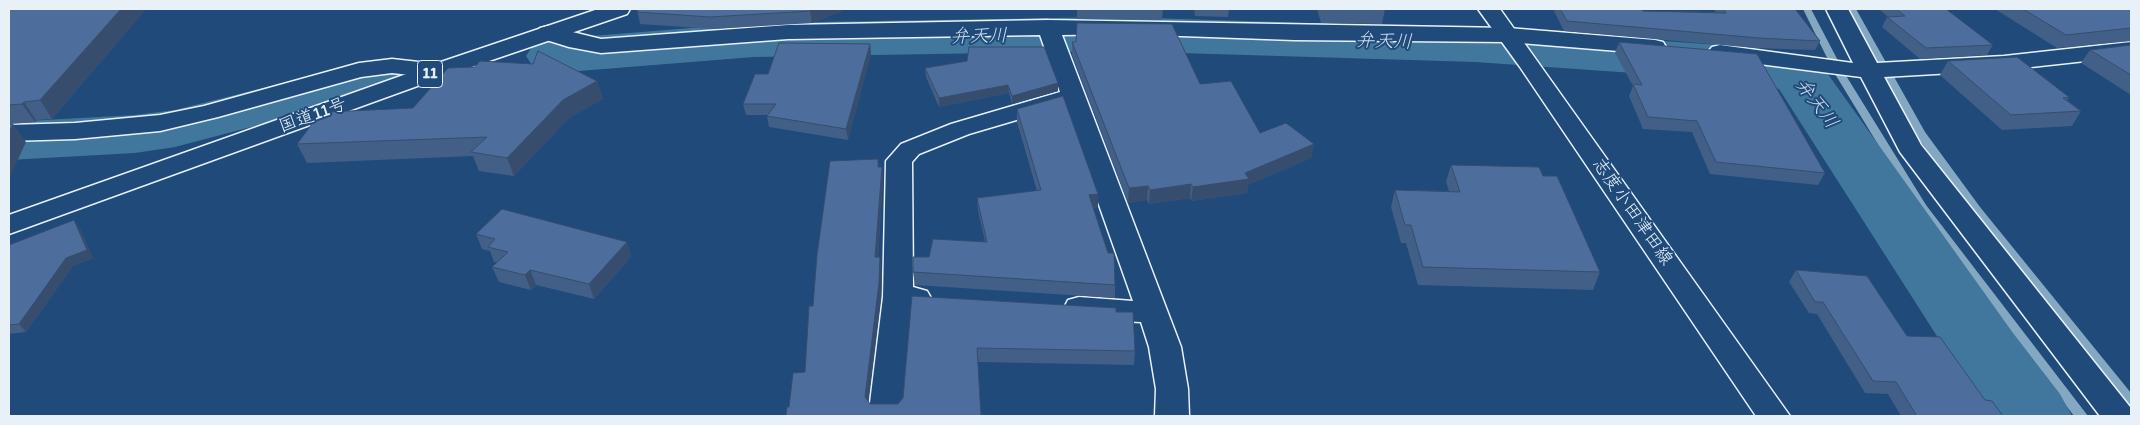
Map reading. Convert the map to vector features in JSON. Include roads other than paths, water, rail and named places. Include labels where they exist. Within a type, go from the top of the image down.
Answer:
[{"type":"main road","name":"国道11号","points":[[9,225],[437,71],[618,9]]},
{"type":"main road","points":[[1099,9],[1125,27]]},
{"type":"main road","name":"志度小田津田線","points":[[1488,9],[1774,416]]},
{"type":"main road","points":[[1837,9],[1909,147],[2118,416]]},
{"type":"main road","points":[[1048,27],[1165,347],[1172,389],[1172,416]]},
{"type":"main road","points":[[548,33],[577,42],[601,46],[788,32],[1125,27],[1294,33],[1508,35],[1673,48]]},
{"type":"main road","points":[[1702,50],[1868,70],[2004,62],[2131,48]]},
{"type":"main road","points":[[9,133],[75,131],[160,123],[209,112],[359,70],[392,66],[437,71]]},
{"type":"main road","points":[[886,411],[898,297],[899,161],[910,149],[960,129],[1073,96]]},
{"type":"main road","points":[[898,297],[948,300]]},
{"type":"main road","points":[[1047,306],[1137,312],[1152,309]]},
{"type":"waterway","points":[[1807,9],[1840,74],[1922,207],[2081,416]]},
{"type":"waterway","points":[[1852,9],[1920,133],[1976,210],[2131,402]]},
{"type":"waterway","name":"弁天川","points":[[554,56],[754,40],[1115,34],[1475,45],[1735,63],[1799,75],[1986,353],[2031,416]]},
{"type":"waterway","points":[[9,141],[135,134],[175,128],[371,78]]}]
